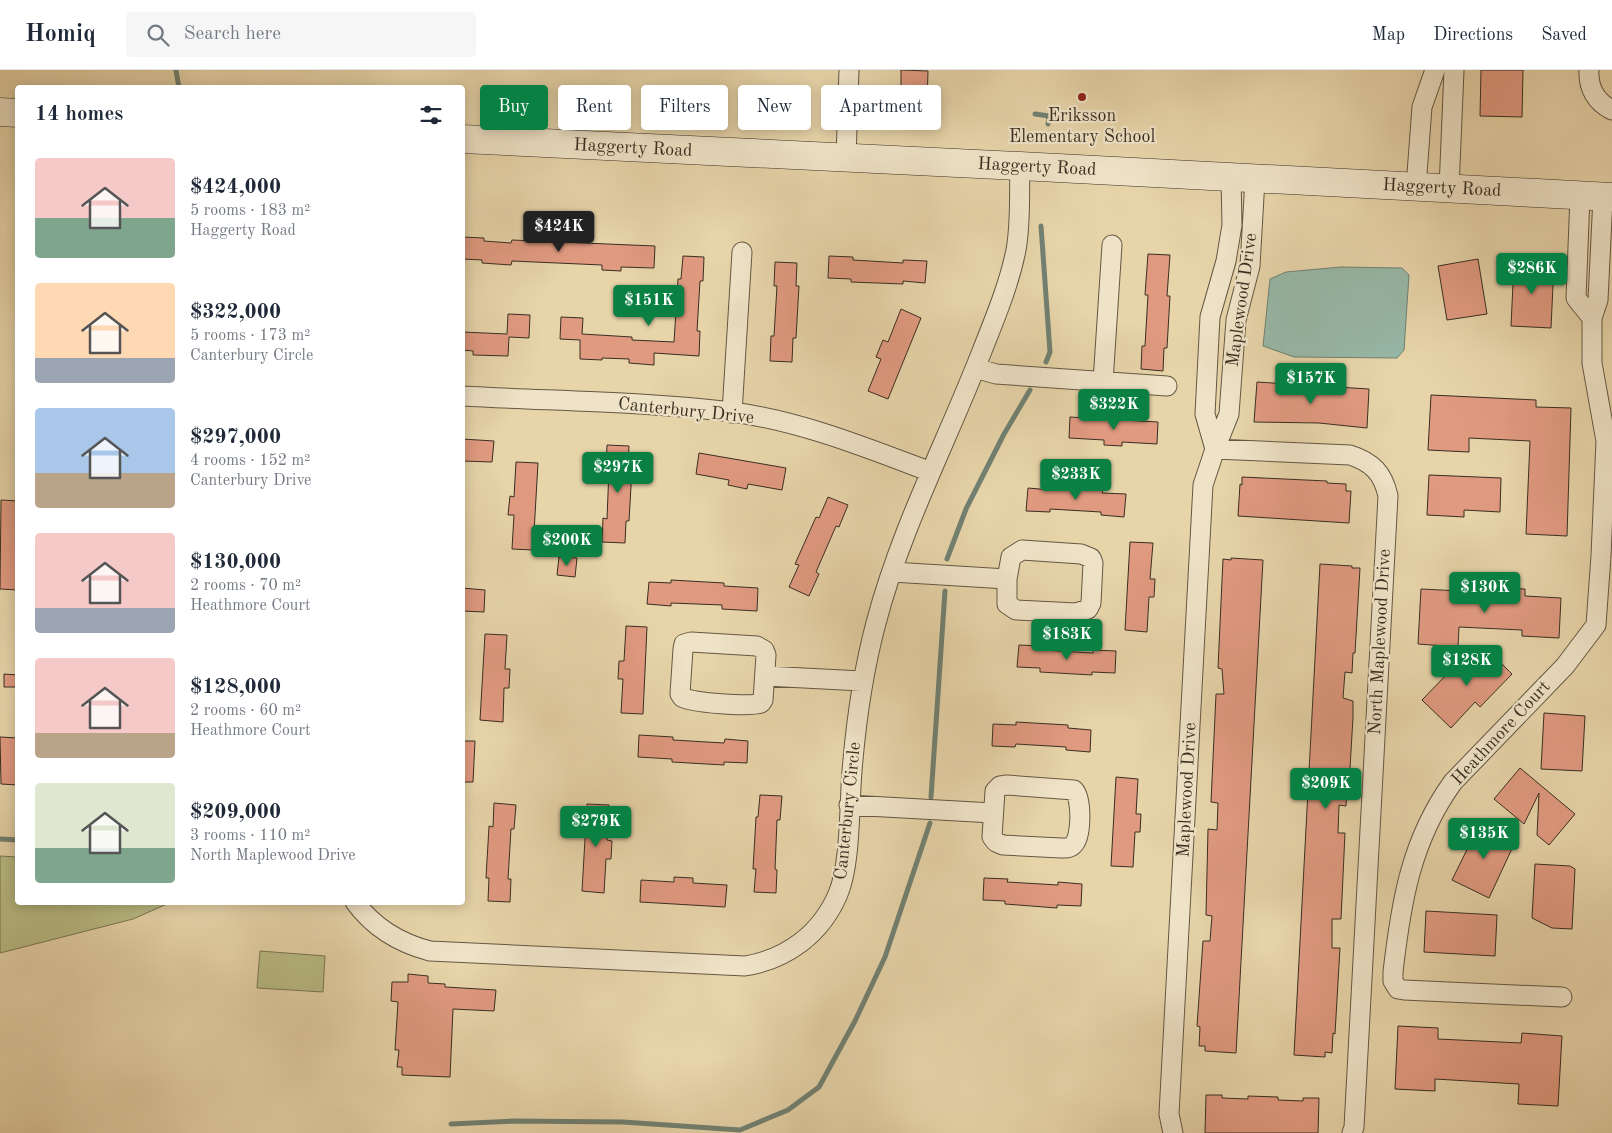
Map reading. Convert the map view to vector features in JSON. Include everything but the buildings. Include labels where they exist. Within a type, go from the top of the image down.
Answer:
[{"type":"main road","points":[[0,112],[15,113]]},
{"type":"main road","name":"Haggerty Road","points":[[465,139],[1598,197]]},
{"type":"street","points":[[846,158],[849,70]]},
{"type":"street","points":[[1416,187],[1422,107],[1435,70]]},
{"type":"street","points":[[1449,188],[1454,70]]},
{"type":"street","points":[[1588,70],[1591,87],[1597,99],[1612,110]]},
{"type":"street","name":"Canterbury Circle","points":[[357,905],[367,918],[382,930],[414,947],[430,951],[728,967],[754,965],[774,959],[793,950],[811,935],[832,907],[845,868],[854,743],[862,681],[877,621],[892,572],[1000,304],[1016,249],[1020,166]]},
{"type":"street","name":"Maplewood Drive","points":[[1214,449],[1206,414],[1210,318],[1226,261],[1243,178]]},
{"type":"street","name":"Maplewood Drive","points":[[1173,1133],[1169,1114],[1203,485],[1214,449],[1229,414],[1236,320],[1250,266],[1243,178]]},
{"type":"street","name":"Heathmore Court","points":[[1562,997],[1404,990],[1398,989],[1393,981],[1393,972],[1405,888],[1426,825],[1440,800],[1454,782],[1565,666],[1596,625],[1602,556],[1606,441],[1592,362],[1592,318],[1576,298],[1598,197]]},
{"type":"street","points":[[1104,382],[1112,245]]},
{"type":"street","points":[[732,412],[742,252]]},
{"type":"street","points":[[975,368],[996,374],[1167,386]]},
{"type":"street","name":"Canterbury Drive","points":[[465,396],[732,412],[785,423],[829,435],[932,472]]},
{"type":"street","name":"North Maplewood Drive","points":[[1214,449],[1350,454],[1368,462],[1377,470],[1386,484],[1388,496],[1354,1127],[1352,1133]]},
{"type":"street","points":[[1022,550],[1086,555],[1093,562],[1091,603],[1088,609],[1082,613],[1016,610],[1010,608],[1007,604],[1007,579],[1011,557],[1022,550]]},
{"type":"street","points":[[892,572],[1007,579]]},
{"type":"street","points":[[691,642],[761,647],[766,655],[766,676],[763,700],[757,705],[692,702],[682,698],[680,694],[684,644],[691,642]]},
{"type":"street","points":[[766,676],[862,681]]},
{"type":"street","points":[[1000,786],[1074,790],[1080,801],[1078,838],[1074,845],[1069,848],[1003,845],[996,842],[992,837],[993,813],[995,791],[1000,786]]},
{"type":"street","points":[[849,805],[993,813]]},
{"type":"green space","points":[[0,856],[15,857],[15,905],[164,905],[133,919],[0,953]]},
{"type":"green space","points":[[260,951],[325,956],[323,992],[257,988]]},
{"type":"shaded area","points":[[1341,267],[1402,268],[1409,275],[1404,350],[1397,358],[1294,357],[1263,346],[1270,279],[1286,272]]},
{"type":"waterway","points":[[176,70],[178,85]]},
{"type":"waterway","points":[[1035,114],[1049,116],[1048,124]]},
{"type":"waterway","points":[[1041,226],[1050,352],[1046,362]]},
{"type":"waterway","points":[[947,559],[966,509],[1004,434],[1030,390]]},
{"type":"waterway","points":[[931,797],[945,591]]},
{"type":"waterway","points":[[451,1124],[513,1121],[623,1122],[740,1130],[788,1110],[819,1087],[855,1021],[885,957],[930,823]]},
{"type":"waterway","points":[[0,839],[15,840]]},
{"type":"place","name":"Eriksson Elementary School","points":[[1082,97]]}]
